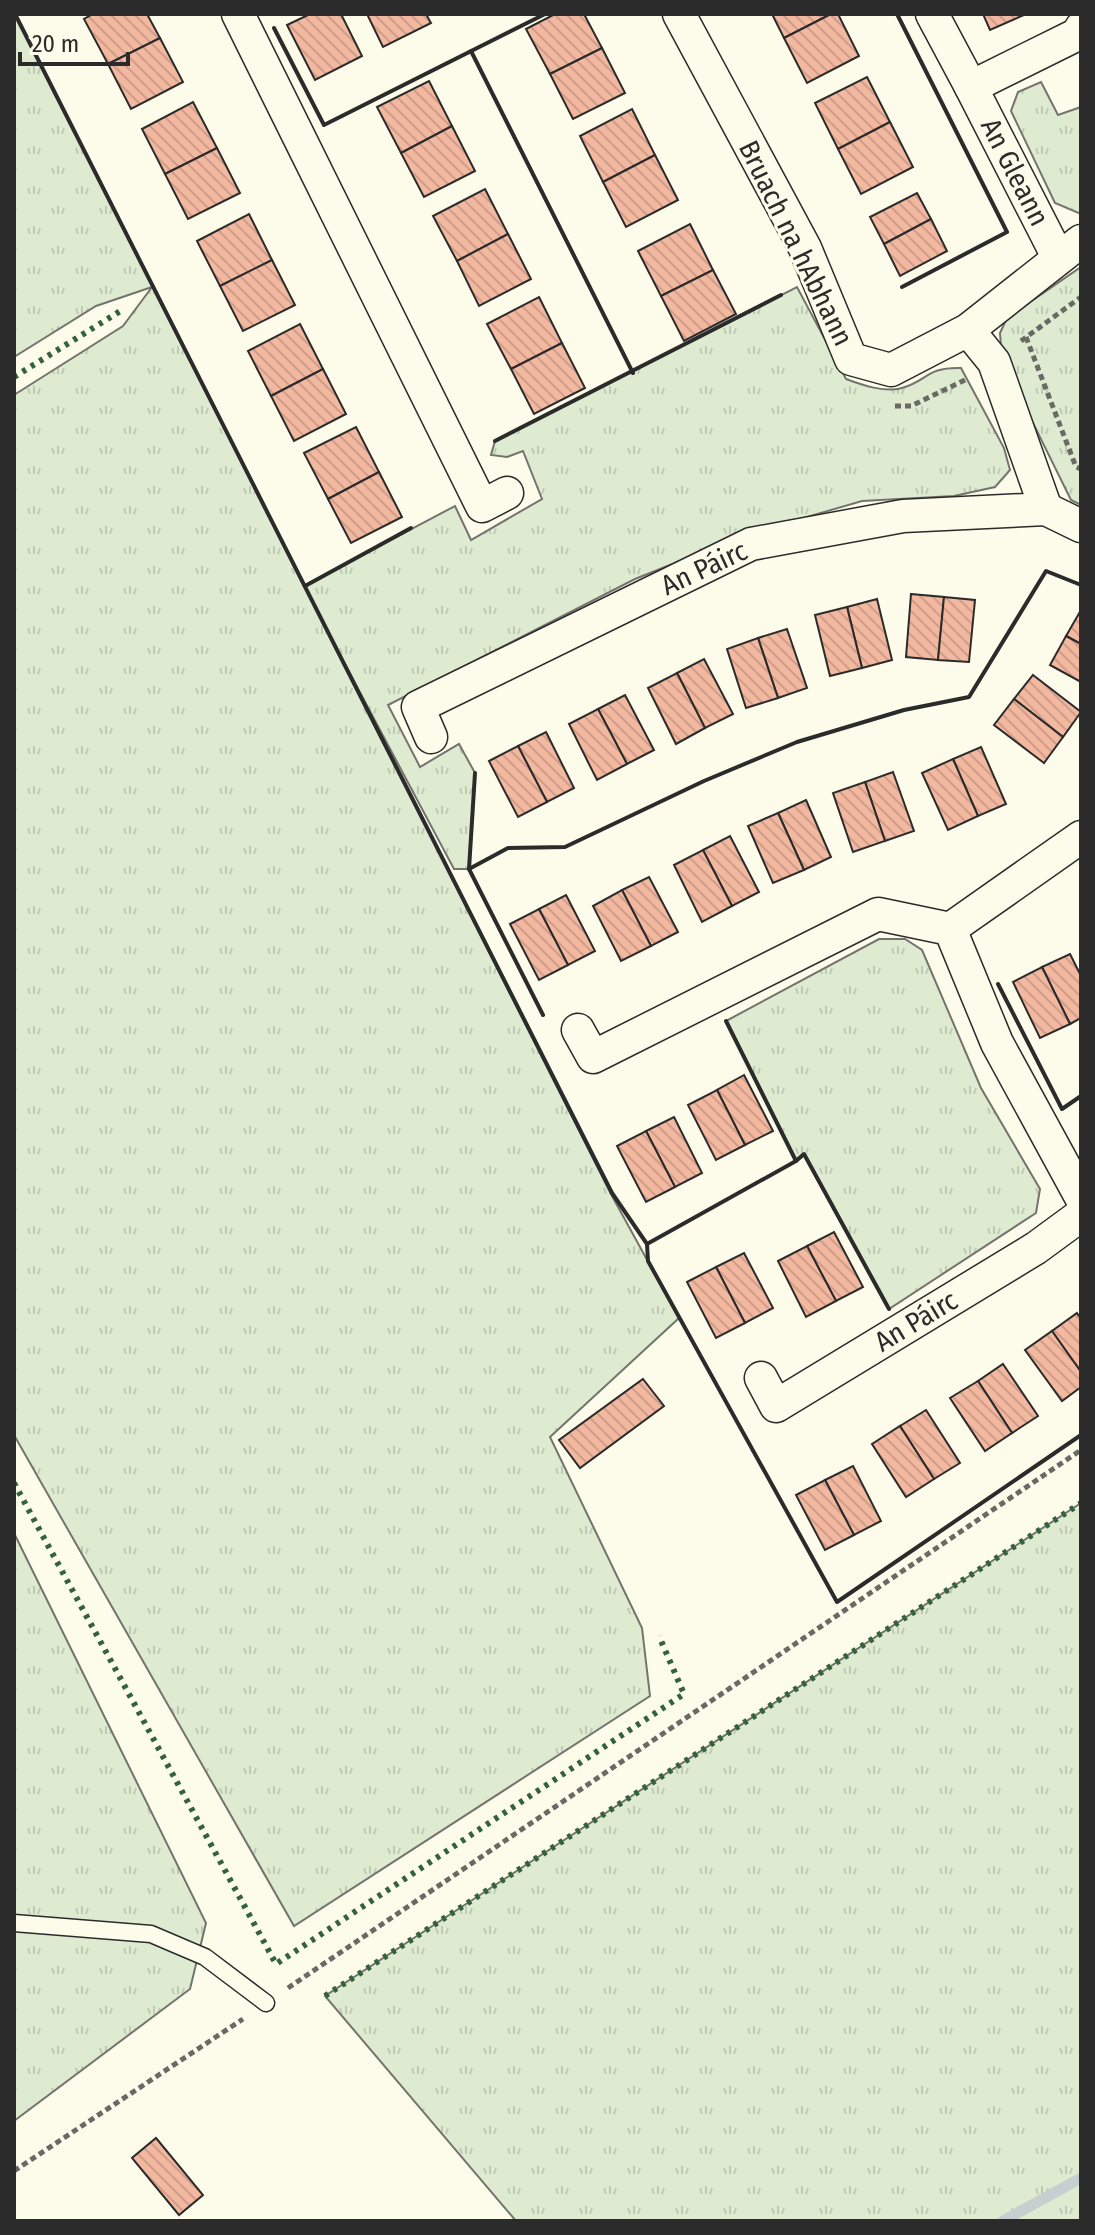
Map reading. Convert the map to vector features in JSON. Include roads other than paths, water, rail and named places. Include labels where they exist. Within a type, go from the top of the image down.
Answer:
[{"type":"street","points":[[238,14],[482,506],[507,493]]},
{"type":"street","name":"Bruach na hAbhann","points":[[679,14],[805,248],[851,359],[891,370],[968,330],[1069,249]]},
{"type":"street","name":"An Gleann","points":[[932,14],[971,87],[1069,249]]},
{"type":"street","name":"An Gleann","points":[[971,87],[1078,34],[1081,28]]},
{"type":"street","points":[[968,330],[994,362],[1046,509]]},
{"type":"street","name":"An Páirc","points":[[431,737],[418,707],[751,544],[903,516],[1046,509],[1081,526]]},
{"type":"street","points":[[578,1030],[593,1057],[878,914],[950,929],[1081,837]]},
{"type":"street","points":[[950,929],[997,1043],[1081,1197]]},
{"type":"street","name":"An Páirc","points":[[761,1378],[776,1406],[1036,1248],[1081,1215]]},
{"type":"lane","points":[[14,1923],[151,1934],[205,1957],[266,2003]]},
{"type":"waterway","points":[[1003,2221],[1081,2178]]}]
